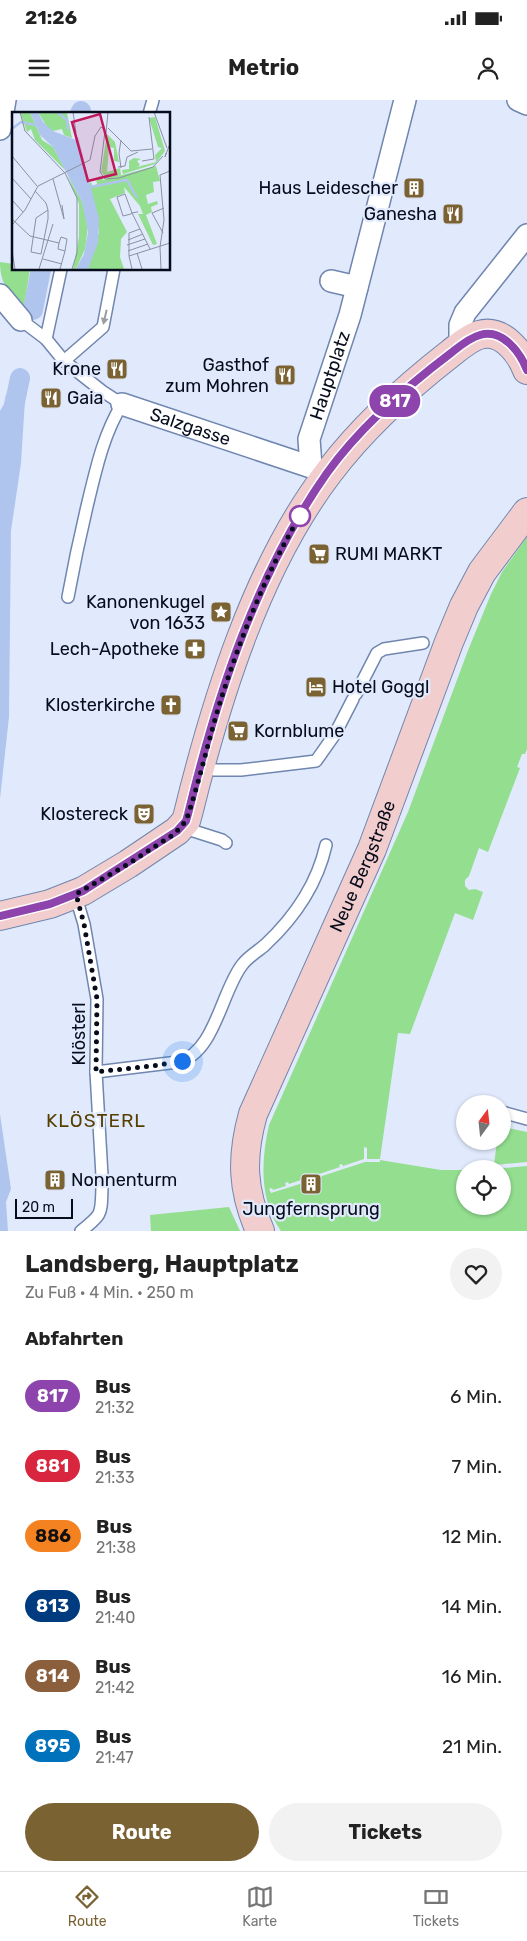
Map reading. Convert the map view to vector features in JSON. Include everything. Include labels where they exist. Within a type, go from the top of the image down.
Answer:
[{"type":"main road","points":[[0,916],[50,904],[76,894],[128,864],[181,827],[188,814],[200,768],[241,640],[269,572],[294,525],[319,470],[424,374],[460,346],[480,335],[496,336],[511,345],[518,353],[527,370]]},
{"type":"main road","name":"Neue Bergstraße","points":[[260,1231],[246,1192],[244,1173],[247,1135],[253,1114],[376,841],[464,606],[482,572],[527,512]]},
{"type":"street","points":[[0,129],[5,100]]},
{"type":"street","name":"Hauptplatz","points":[[319,470],[310,439],[350,314],[405,100]]},
{"type":"street","points":[[518,100],[527,104]]},
{"type":"street","points":[[460,346],[460,325],[465,313],[527,235]]},
{"type":"street","points":[[331,281],[357,287]]},
{"type":"street","points":[[0,295],[35,331]]},
{"type":"street","name":"Salzgasse","points":[[122,404],[319,470]]},
{"type":"lane","points":[[35,331],[61,270]]},
{"type":"lane","points":[[64,361],[103,327],[114,270]]},
{"type":"lane","name":"Salzgasse","points":[[35,331],[64,361],[122,404]]},
{"type":"lane","points":[[68,597],[96,464],[111,422],[122,404]]},
{"type":"lane","points":[[200,768],[241,770],[316,761],[335,734],[377,652],[384,649],[423,643]]},
{"type":"lane","points":[[181,827],[226,843]]},
{"type":"lane","points":[[96,1072],[178,1062],[200,1048],[207,1038],[234,978],[242,965],[291,918],[312,887],[326,845]]},
{"type":"lane","name":"Klösterl","points":[[76,894],[84,924],[97,999],[96,1072],[102,1182],[102,1208],[96,1220],[81,1231]]},
{"type":"lane","points":[[511,1115],[527,1119]]},
{"type":"green space","points":[[0,262],[12,264],[12,270],[30,270],[24,307],[6,288],[0,269]]},
{"type":"green space","points":[[527,537],[527,749],[525,754],[522,754],[517,767],[520,768],[488,852],[479,848],[469,876],[465,880],[465,886],[469,890],[475,889],[483,892],[473,920],[455,913],[410,1034],[398,1033],[380,1159],[367,1159],[367,1148],[364,1147],[364,1159],[343,1166],[342,1164],[339,1165],[340,1167],[289,1184],[288,1182],[285,1183],[286,1186],[273,1190],[272,1188],[269,1189],[271,1193],[303,1183],[312,1189],[318,1185],[319,1177],[365,1162],[380,1162],[380,1160],[441,1170],[456,1170],[456,1215],[511,1215],[511,1167],[527,1166],[527,1231],[281,1231],[274,1219],[265,1193],[263,1166],[269,1125],[408,812],[467,653],[502,572]]},
{"type":"green space","points":[[511,1129],[527,1132],[527,1162],[511,1163],[511,1160],[495,1160],[496,1150],[511,1150]]},
{"type":"green space","points":[[229,1207],[240,1231],[151,1231],[150,1215]]},
{"type":"water","points":[[6,394],[25,400],[21,463],[11,531],[9,717],[0,799],[0,411]]},
{"type":"water","points":[[0,1114],[11,1189],[6,1202],[8,1231],[0,1231]]},
{"type":"waterway","points":[[33,310],[41,270]]},
{"type":"waterway","points":[[0,460],[9,431],[20,378]]},
{"type":"bus line","name":"817","points":[[0,916],[50,904],[83,891],[171,836],[186,821],[228,677],[269,572],[294,525],[328,473],[341,456],[383,411],[424,374],[460,346],[480,335],[487,334],[504,339],[518,353],[527,370]]},
{"type":"place","name":"Haus Leidescher","points":[[414,188]]},
{"type":"place","name":"Ganesha","points":[[453,214]]},
{"type":"place","name":"Krone","points":[[117,369]]},
{"type":"place","name":"Gasthof zum Mohren","points":[[285,375]]},
{"type":"place","name":"Gaia","points":[[51,398]]},
{"type":"place","name":"RUMI MARKT","points":[[319,554]]},
{"type":"place","name":"Kanonenkugel von 1633","points":[[221,612]]},
{"type":"place","name":"Lech-Apotheke","points":[[195,649]]},
{"type":"place","name":"Hotel Goggl","points":[[316,687]]},
{"type":"place","name":"Klosterkirche","points":[[171,705]]},
{"type":"place","name":"Kornblume","points":[[238,731]]},
{"type":"place","name":"Klostereck","points":[[144,814]]},
{"type":"place","name":"Nonnenturm","points":[[55,1180]]},
{"type":"place","name":"Jungfernsprung","points":[[311,1184]]},
{"type":"district","name":"KLÖSTERL","points":[[96,1120]]},
{"type":"route","points":[[182,1061],[96,1072],[98,1036],[97,999],[84,924],[76,894],[171,836],[186,821],[200,768],[241,640],[269,572],[300,516]]}]
